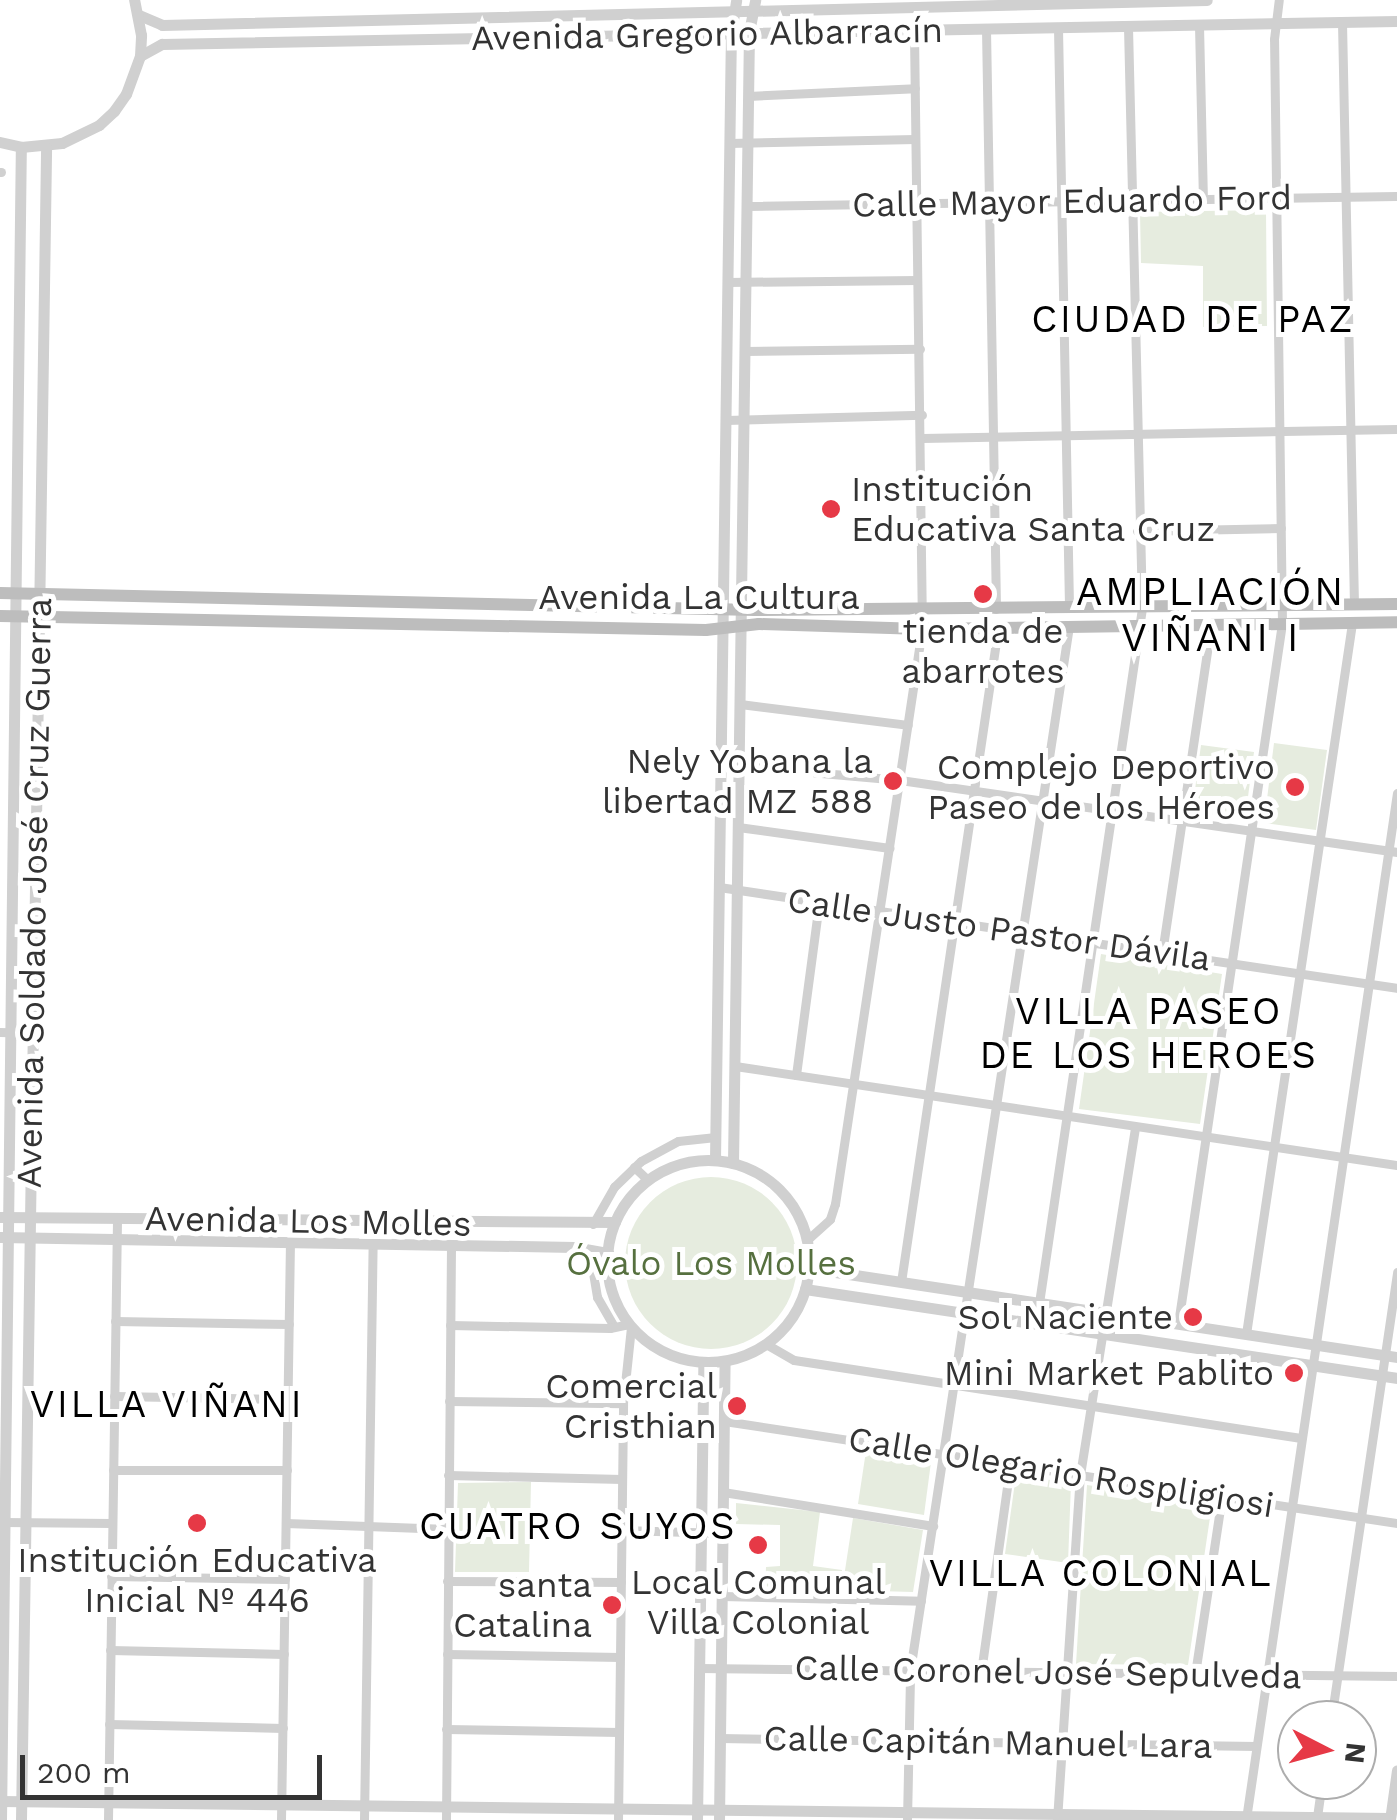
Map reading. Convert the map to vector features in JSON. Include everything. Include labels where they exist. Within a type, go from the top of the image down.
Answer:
[{"type":"main road","name":"Avenida La Cultura","points":[[0,593],[741,610],[1397,604]]},
{"type":"main road","points":[[378,623],[379,602]]},
{"type":"main road","name":"Avenida La Cultura","points":[[0,616],[922,629],[1397,622]]},
{"type":"street","points":[[0,142],[21,147],[46,146],[82,136],[114,111],[126,94],[140,56],[134,0]]},
{"type":"street","points":[[619,0],[619,15]]},
{"type":"street","points":[[733,1163],[749,32],[754,0]]},
{"type":"street","name":"Avenida Gregorio Albarracín","points":[[138,14],[162,25],[619,15],[734,6],[750,13],[1012,2],[1207,0]]},
{"type":"street","points":[[1178,1324],[1282,624],[1275,198],[1280,0]]},
{"type":"street","points":[[715,1160],[734,6]]},
{"type":"street","name":"Avenida Gregorio Albarracín","points":[[140,56],[162,44],[1397,21]]},
{"type":"street","points":[[1342,22],[1354,605]]},
{"type":"street","points":[[1199,26],[1203,199]]},
{"type":"street","points":[[1039,1302],[1142,608],[1128,27]]},
{"type":"street","points":[[1058,28],[1069,608]]},
{"type":"street","points":[[986,29],[992,202],[996,609]]},
{"type":"street","points":[[807,1240],[830,1219],[835,1204],[922,629],[914,30]]},
{"type":"street","points":[[748,96],[915,88]]},
{"type":"street","points":[[730,144],[915,139]]},
{"type":"street","name":"Avenida Soldado José Cruz Guerra","points":[[21,1820],[46,146]]},
{"type":"street","name":"Avenida Soldado José Cruz Guerra","points":[[1,1820],[6,1032],[15,800],[21,147]]},
{"type":"street","name":"Calle Mayor Eduardo Ford","points":[[747,206],[1397,196]]},
{"type":"street","points":[[728,282],[917,280]]},
{"type":"street","points":[[745,351],[920,349]]},
{"type":"street","points":[[726,420],[922,415]]},
{"type":"street","points":[[922,438],[1397,429]]},
{"type":"street","points":[[1138,531],[1281,528]]},
{"type":"street","points":[[1246,1334],[1352,622]]},
{"type":"street","points":[[1162,953],[1211,624]]},
{"type":"street","points":[[907,1816],[910,1671],[1069,626]]},
{"type":"street","points":[[901,1282],[998,628]]},
{"type":"street","points":[[740,704],[908,725]]},
{"type":"street","points":[[721,764],[900,780],[1393,852]]},
{"type":"street","points":[[1246,1818],[1368,984],[1393,852],[1397,793]]},
{"type":"street","points":[[0,800],[15,800]]},
{"type":"street","points":[[738,828],[890,848]]},
{"type":"street","name":"Calle Justo Pastor Dávila","points":[[719,887],[1397,988]]},
{"type":"street","points":[[796,1075],[819,902]]},
{"type":"street","points":[[6,1032],[32,1033]]},
{"type":"street","points":[[735,1066],[1397,1165]]},
{"type":"street","points":[[1057,1817],[1065,1744],[1080,1475],[1135,1126]]},
{"type":"street","points":[[594,1224],[614,1187],[634,1167],[678,1141],[716,1136]]},
{"type":"street","points":[[692,1161],[733,1163],[759,1174],[781,1191],[797,1214],[807,1240],[805,1289],[788,1323],[766,1344],[725,1361],[703,1362],[656,1348],[630,1325],[612,1290],[608,1253],[615,1222],[628,1199],[648,1180],[692,1161]]},
{"type":"street","points":[[634,1167],[648,1180]]},
{"type":"street","name":"Avenida Los Molles","points":[[4,1217],[615,1222]]},
{"type":"street","points":[[108,1820],[117,1218]]},
{"type":"street","points":[[364,1820],[373,1222]]},
{"type":"street","name":"Avenida Los Molles","points":[[4,1237],[452,1244],[589,1248],[608,1253]]},
{"type":"street","points":[[282,1820],[290,1241]]},
{"type":"street","points":[[446,1813],[452,1244]]},
{"type":"street","points":[[589,1248],[597,1297],[614,1327]]},
{"type":"street","points":[[808,1268],[1391,1356]]},
{"type":"street","points":[[1334,1700],[1382,1376],[1391,1356],[1397,1272]]},
{"type":"street","points":[[805,1289],[1397,1378]]},
{"type":"street","points":[[116,1321],[289,1324]]},
{"type":"street","points":[[450,1325],[630,1325]]},
{"type":"street","points":[[619,1814],[623,1403],[630,1325]]},
{"type":"street","points":[[766,1344],[794,1360],[1301,1438]]},
{"type":"street","points":[[719,1815],[725,1361]]},
{"type":"street","points":[[697,1815],[703,1362]]},
{"type":"street","points":[[114,1396],[288,1399]]},
{"type":"street","points":[[449,1401],[623,1403]]},
{"type":"street","name":"Calle Olegario Rospligiosi","points":[[724,1421],[1397,1523]]},
{"type":"street","points":[[981,1672],[1010,1465]]},
{"type":"street","points":[[113,1470],[286,1470]]},
{"type":"street","points":[[448,1475],[622,1479]]},
{"type":"street","points":[[723,1492],[933,1526]]},
{"type":"street","points":[[1195,1674],[1222,1496]]},
{"type":"street","points":[[2,1522],[112,1523]]},
{"type":"street","points":[[286,1524],[448,1529]]},
{"type":"street","points":[[622,1530],[722,1533]]},
{"type":"street","points":[[112,1576],[285,1579]]},
{"type":"street","points":[[448,1580],[621,1582]]},
{"type":"street","points":[[722,1596],[921,1601]]},
{"type":"street","points":[[110,1650],[284,1654]]},
{"type":"street","points":[[447,1654],[620,1657]]},
{"type":"street","name":"Calle Coronel José Sepulveda","points":[[699,1668],[1397,1676]]},
{"type":"street","points":[[109,1724],[283,1728]]},
{"type":"street","points":[[446,1730],[619,1732]]},
{"type":"street","name":"Calle Capitán Manuel Lara","points":[[720,1738],[1256,1746]]},
{"type":"street","points":[[0,1801],[364,1805],[446,1813],[1392,1819],[1397,1770]]},
{"type":"street","points":[[1317,1818],[1319,1800]]},
{"type":"green space","points":[[1266,210],[1267,326],[1203,327],[1203,266],[1141,263],[1140,212]]},
{"type":"green space","name":"Complejo Deportivo Paseo de los Héroes","points":[[1274,743],[1327,750],[1316,830],[1264,823]]},
{"type":"green space","points":[[1201,745],[1254,752],[1245,819],[1192,812]]},
{"type":"green space","points":[[1101,954],[1222,974],[1200,1124],[1079,1109]]},
{"type":"green space","name":"Óvalo Los Molles","points":[[711,1177],[744,1183],[772,1202],[791,1230],[797,1263],[791,1296],[772,1324],[744,1343],[711,1349],[678,1343],[650,1324],[631,1296],[625,1263],[631,1230],[650,1202],[678,1183]]},
{"type":"green space","points":[[866,1451],[931,1462],[924,1515],[858,1504]]},
{"type":"green space","points":[[1016,1475],[1071,1483],[1068,1563],[1005,1554]]},
{"type":"green space","points":[[531,1482],[529,1572],[455,1572],[458,1483]]},
{"type":"green space","points":[[1087,1485],[1212,1504],[1188,1665],[1076,1664]]},
{"type":"green space","points":[[736,1503],[820,1512],[813,1566],[842,1570],[841,1591],[765,1590],[766,1567],[780,1566],[780,1525],[736,1524]]},
{"type":"green space","points":[[853,1518],[923,1530],[913,1592],[842,1590]]},
{"type":"place","name":"Institución Educativa Santa Cruz","points":[[831,509]]},
{"type":"place","name":"tienda de abarrotes","points":[[983,594]]},
{"type":"place","name":"Nely Yobana la libertad MZ 588","points":[[893,781]]},
{"type":"place","name":"Complejo Deportivo Paseo de los Héroes","points":[[1295,787]]},
{"type":"place","name":"Sol Naciente","points":[[1193,1317]]},
{"type":"place","name":"Mini Market Pablito","points":[[1294,1373]]},
{"type":"place","name":"Comercial Cristhian","points":[[737,1406]]},
{"type":"place","name":"Institución Educativa Inicial Nº 446","points":[[197,1523]]},
{"type":"place","name":"Local Comunal Villa Colonial","points":[[758,1545]]},
{"type":"place","name":"santa Catalina","points":[[612,1605]]},
{"type":"district","name":"CIUDAD DE PAZ","points":[[1193,320]]},
{"type":"district","name":"AMPLIACIÓN VIÑANI I","points":[[1211,615]]},
{"type":"district","name":"VILLA PASEO DE LOS HEROES","points":[[1149,1034]]},
{"type":"district","name":"VILLA VIÑANI","points":[[167,1405]]},
{"type":"district","name":"CUATRO SUYOS","points":[[578,1527]]},
{"type":"district","name":"VILLA COLONIAL","points":[[1101,1574]]}]
